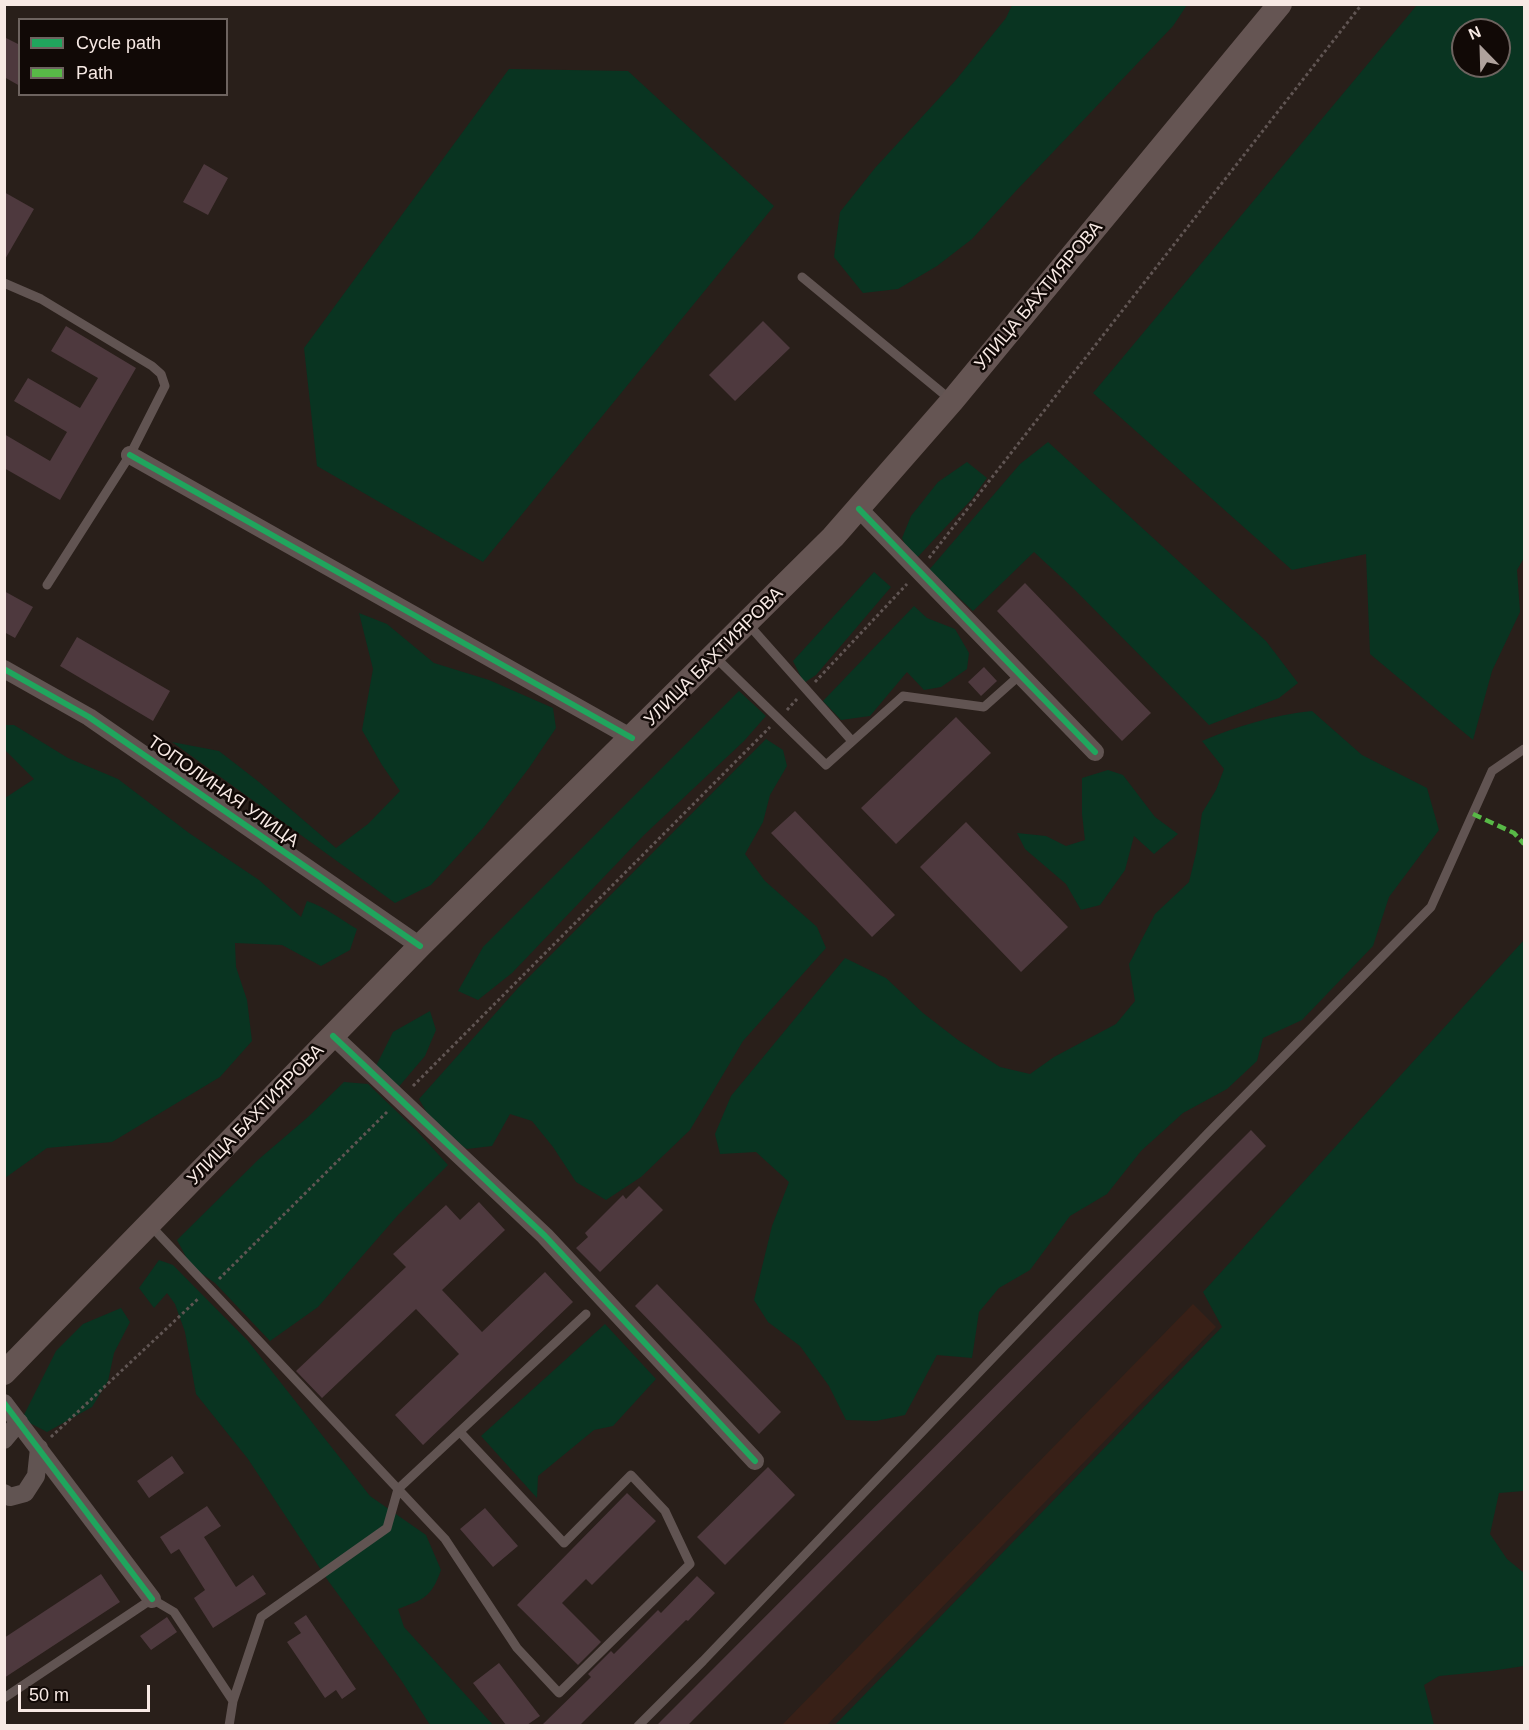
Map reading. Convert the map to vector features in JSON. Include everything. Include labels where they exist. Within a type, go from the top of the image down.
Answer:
[{"type":"main road","name":"УЛИЦА БАХТИЯРОВА","points":[[4,1372],[420,946],[748,624],[859,509],[952,401],[1280,4]]},
{"type":"street","points":[[130,455],[632,738]]},
{"type":"street","points":[[859,509],[1095,752]]},
{"type":"street","name":"ТОПОЛИНАЯ УЛИЦА","points":[[4,669],[89,717],[420,946]]},
{"type":"street","points":[[333,1036],[545,1236],[755,1461]]},
{"type":"street","points":[[4,1403],[152,1599]]},
{"type":"street","points":[[4,1440],[19,1422]]},
{"type":"street","points":[[4,1493],[10,1497],[25,1493],[36,1476],[39,1448]]},
{"type":"lane","points":[[802,277],[952,401]]},
{"type":"lane","points":[[4,283],[40,298],[152,366],[161,374],[165,386],[130,455],[47,585]]},
{"type":"lane","points":[[748,624],[852,741]]},
{"type":"lane","points":[[714,656],[826,765],[903,696],[984,707],[1020,675]]},
{"type":"lane","points":[[638,1725],[704,1661],[1208,1133],[1431,907],[1492,771],[1524,749]]},
{"type":"lane","points":[[150,1225],[445,1539],[517,1648],[559,1693],[690,1564],[665,1512],[631,1475],[564,1543],[460,1432]]},
{"type":"lane","points":[[230,1725],[233,1701],[261,1617],[387,1528],[399,1489],[586,1314]]},
{"type":"lane","points":[[4,1698],[152,1599],[174,1612],[233,1701]]},
{"type":"path","points":[[39,1448],[209,1289],[400,1099],[807,690],[919,571],[1362,4]]},
{"type":"shaded area","points":[[1193,1304],[1216,1327],[827,1725],[782,1725]]},
{"type":"green space","points":[[1012,5],[1187,5],[1173,26],[972,239],[937,266],[898,289],[863,293],[834,257],[840,212],[875,168],[955,81],[1006,18]]},
{"type":"green space","points":[[1417,5],[1524,5],[1524,558],[1517,570],[1520,612],[1492,671],[1473,740],[1370,654],[1366,554],[1292,570],[1093,393]]},
{"type":"green space","points":[[509,69],[628,71],[774,206],[483,562],[317,466],[304,348]]},
{"type":"green space","points":[[1048,442],[1266,641],[1298,683],[1279,698],[1209,725],[1074,589],[1034,552],[973,611],[929,570],[1020,464]]},
{"type":"green space","points":[[967,462],[987,478],[971,500],[913,562],[902,538],[911,516],[938,482]]},
{"type":"green space","points":[[874,572],[891,587],[816,675],[804,683],[793,661]]},
{"type":"green space","points":[[914,606],[927,618],[955,629],[969,653],[967,669],[941,687],[924,690],[907,672],[870,716],[841,720],[823,701]]},
{"type":"green space","points":[[359,613],[387,624],[434,663],[489,680],[553,708],[556,728],[483,828],[431,885],[395,903],[172,742],[219,751],[336,848],[368,824],[400,791],[362,730],[373,669]]},
{"type":"green space","points":[[739,691],[766,716],[744,741],[644,835],[512,973],[478,1000],[458,991],[483,947]]},
{"type":"green space","points":[[1312,711],[1362,755],[1427,788],[1439,830],[1389,897],[1373,946],[1302,1020],[1263,1038],[1257,1061],[1227,1089],[1183,1113],[1141,1151],[1107,1194],[1070,1216],[1030,1270],[999,1288],[979,1312],[972,1358],[937,1355],[905,1415],[876,1421],[846,1420],[829,1386],[800,1346],[768,1322],[754,1300],[772,1226],[789,1182],[756,1152],[720,1154],[715,1134],[731,1096],[845,958],[886,978],[923,1013],[958,1040],[1000,1067],[1030,1074],[1054,1057],[1116,1024],[1135,1001],[1129,964],[1155,914],[1189,882],[1202,813],[1216,790],[1224,769],[1202,741],[1256,722]]},
{"type":"green space","points":[[5,725],[14,725],[68,758],[118,779],[189,833],[259,880],[301,917],[307,901],[357,929],[350,950],[321,966],[282,945],[235,943],[236,967],[247,1000],[252,1041],[220,1077],[112,1142],[47,1148],[5,1178],[5,798],[34,779],[5,750]]},
{"type":"green space","points":[[766,739],[783,750],[787,766],[770,795],[763,822],[745,854],[765,881],[817,927],[826,948],[743,1041],[690,1130],[641,1177],[606,1200],[576,1182],[553,1147],[532,1121],[510,1114],[492,1146],[467,1149],[435,1127],[419,1099],[518,988]]},
{"type":"green space","points":[[1108,770],[1123,775],[1155,817],[1178,834],[1154,854],[1134,836],[1125,870],[1100,905],[1081,910],[1066,884],[1025,849],[1017,833],[1046,836],[1066,846],[1085,840],[1082,778]]},
{"type":"green space","points":[[1524,940],[1524,1491],[1499,1493],[1490,1534],[1507,1559],[1524,1573],[1524,1666],[1439,1676],[1424,1685],[1434,1725],[835,1725],[1222,1327],[1203,1292]]},
{"type":"green space","points":[[430,1011],[436,1030],[425,1056],[396,1090],[373,1072],[393,1032]]},
{"type":"green space","points":[[344,1082],[368,1084],[417,1131],[448,1165],[398,1215],[318,1307],[270,1341],[215,1283],[191,1266],[177,1240],[259,1159]]},
{"type":"green space","points":[[159,1260],[173,1265],[248,1341],[370,1496],[426,1535],[441,1570],[434,1586],[426,1596],[398,1609],[404,1627],[493,1725],[430,1725],[401,1680],[329,1582],[248,1459],[196,1394],[185,1332],[175,1304],[167,1293],[154,1308],[139,1288]]},
{"type":"green space","points":[[121,1308],[130,1322],[114,1353],[108,1381],[92,1407],[47,1432],[22,1419],[56,1351],[83,1324]]},
{"type":"green space","points":[[605,1324],[656,1379],[613,1426],[594,1430],[538,1476],[537,1498],[481,1436]]},
{"type":"building","points":[[4,37],[18,44],[18,85],[4,77]]},
{"type":"building","points":[[204,164],[228,178],[208,215],[183,202]]},
{"type":"building","points":[[4,192],[34,209],[4,261]]},
{"type":"building","points":[[763,321],[790,348],[735,401],[709,375]]},
{"type":"building","points":[[66,326],[136,368],[60,500],[4,468],[4,434],[50,461],[67,432],[14,401],[28,378],[80,408],[98,378],[51,351]]},
{"type":"building","points":[[1025,583],[1151,713],[1122,741],[997,611]]},
{"type":"building","points":[[4,591],[33,607],[15,638],[4,632]]},
{"type":"building","points":[[77,637],[170,691],[153,721],[60,666]]},
{"type":"building","points":[[984,667],[997,681],[981,696],[968,682]]},
{"type":"building","points":[[956,717],[991,753],[896,844],[861,808]]},
{"type":"building","points":[[795,811],[895,915],[872,937],[771,833]]},
{"type":"building","points":[[966,822],[1068,927],[1021,972],[920,867]]},
{"type":"building","points":[[1251,1130],[1266,1146],[688,1725],[657,1725]]},
{"type":"building","points":[[639,1186],[663,1210],[600,1272],[576,1248],[588,1237],[585,1233],[623,1195],[626,1199]]},
{"type":"building","points":[[479,1202],[505,1230],[442,1290],[482,1332],[545,1272],[573,1302],[423,1445],[395,1415],[459,1354],[416,1309],[322,1398],[296,1371],[406,1267],[393,1254],[446,1205],[460,1220]]},
{"type":"building","points":[[657,1284],[781,1412],[759,1434],[635,1306]]},
{"type":"building","points":[[172,1456],[184,1473],[149,1498],[137,1481]]},
{"type":"building","points":[[768,1467],[795,1495],[725,1565],[697,1537]]},
{"type":"building","points":[[627,1493],[656,1521],[592,1585],[586,1579],[562,1603],[601,1642],[578,1665],[517,1605]]},
{"type":"building","points":[[207,1506],[221,1526],[204,1537],[236,1587],[253,1575],[266,1594],[213,1628],[194,1598],[205,1590],[179,1549],[171,1554],[160,1537]]},
{"type":"building","points":[[485,1508],[518,1546],[493,1567],[460,1529]]},
{"type":"building","points":[[101,1574],[120,1602],[4,1678],[4,1638]]},
{"type":"building","points":[[697,1576],[715,1593],[580,1725],[542,1725],[591,1677],[588,1674],[611,1651],[614,1654],[658,1610],[661,1613]]},
{"type":"building","points":[[306,1615],[356,1689],[342,1699],[336,1690],[325,1698],[287,1642],[301,1633],[294,1623]]},
{"type":"building","points":[[167,1617],[177,1632],[151,1650],[140,1636]]},
{"type":"building","points":[[499,1663],[540,1716],[527,1725],[506,1725],[473,1683]]},
{"type":"marked path","points":[[1473,814],[1514,833],[1524,844]]},
{"type":"cycle path","points":[[130,455],[632,738]]},
{"type":"cycle path","points":[[859,509],[1095,752]]},
{"type":"cycle path","points":[[4,669],[89,717],[420,946]]},
{"type":"cycle path","points":[[333,1036],[545,1236],[755,1461]]},
{"type":"cycle path","points":[[4,1403],[152,1599]]}]
